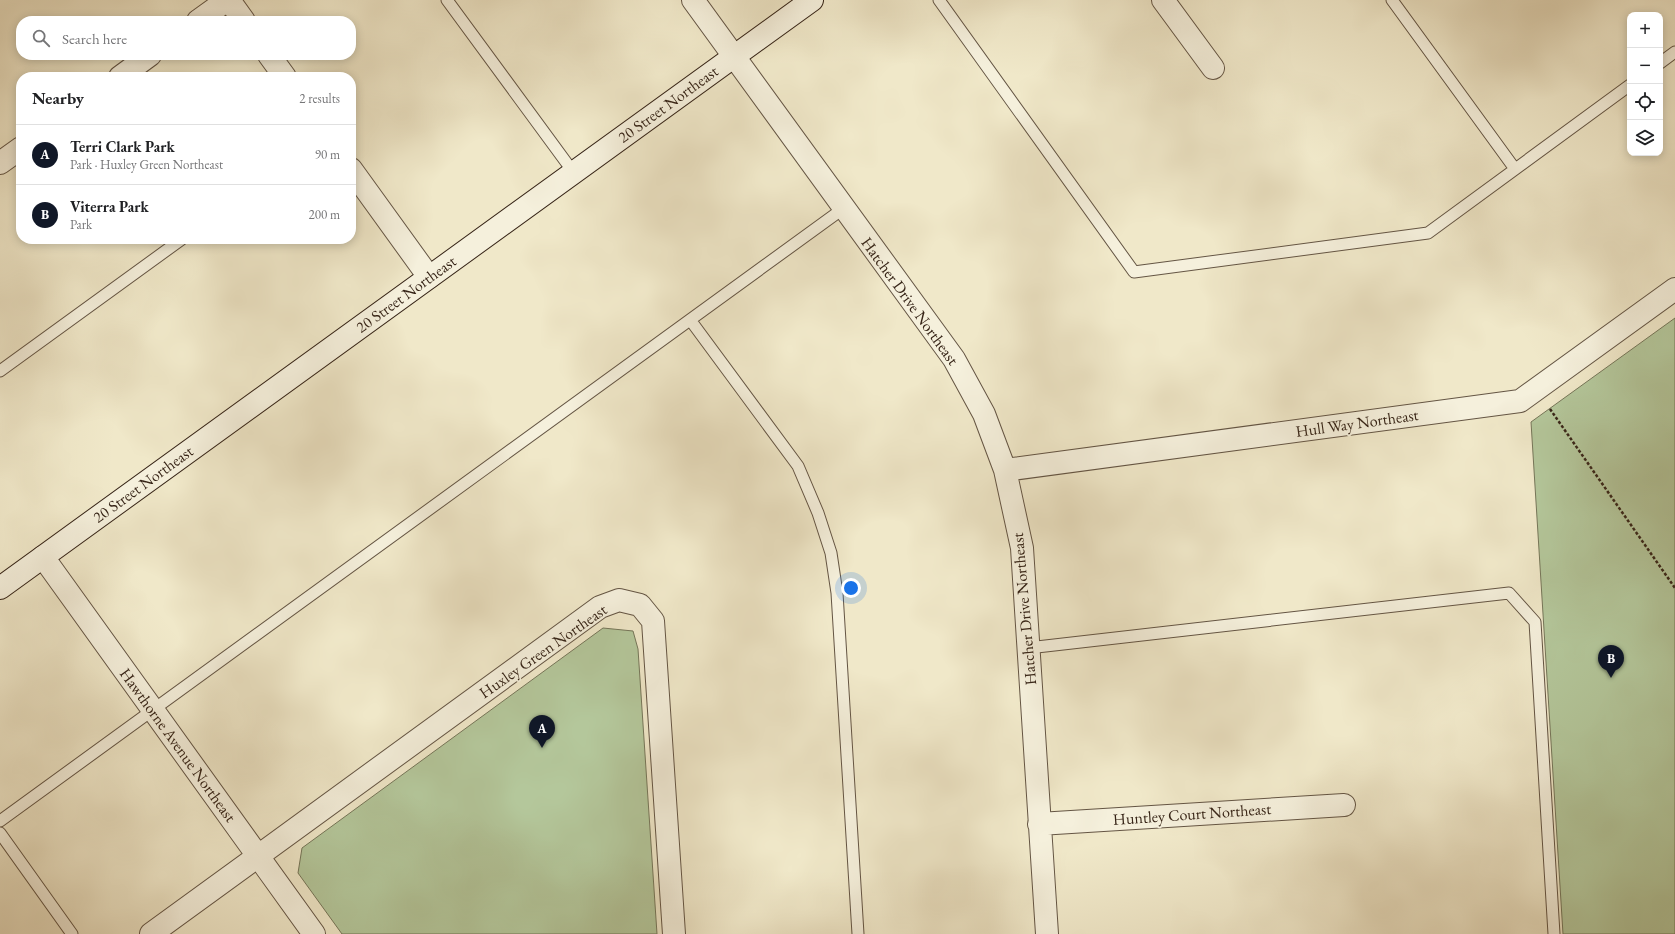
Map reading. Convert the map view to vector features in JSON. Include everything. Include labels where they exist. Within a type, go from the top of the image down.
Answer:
[{"type":"street","points":[[205,16],[228,0],[240,16]]},
{"type":"street","name":"Hatcher Drive Northeast","points":[[693,0],[954,359],[984,414],[1005,470],[1022,548],[1047,934]]},
{"type":"street","name":"20 Street Northeast","points":[[0,588],[812,0]]},
{"type":"street","points":[[1163,0],[1213,68]]},
{"type":"street","points":[[127,72],[143,60]]},
{"type":"street","points":[[273,60],[281,72]]},
{"type":"street","points":[[0,163],[16,152]]},
{"type":"street","points":[[356,176],[429,277]]},
{"type":"street","name":"Hull Way Northeast","points":[[1005,470],[1520,401],[1675,289]]},
{"type":"street","name":"Hawthorne Avenue Northeast","points":[[43,556],[314,934]]},
{"type":"street","name":"Huxley Green Northeast","points":[[151,934],[600,607],[619,600],[640,605],[653,621],[674,934]]},
{"type":"street","name":"Huntley Court Northeast","points":[[1040,824],[1344,805]]},
{"type":"lane","points":[[448,0],[574,173]]},
{"type":"lane","points":[[939,0],[1134,272],[1428,233],[1627,87]]},
{"type":"lane","points":[[1392,0],[1515,169]]},
{"type":"lane","points":[[1663,61],[1675,52]]},
{"type":"lane","points":[[0,821],[691,321],[844,208]]},
{"type":"lane","points":[[0,371],[175,244]]},
{"type":"lane","points":[[691,321],[798,466],[818,513],[831,554],[837,593],[858,934]]},
{"type":"lane","points":[[1028,648],[1508,593],[1534,622],[1554,934]]},
{"type":"lane","points":[[0,833],[72,934]]},
{"type":"path","points":[[1536,389],[1675,588]]},
{"type":"green space","points":[[1675,318],[1675,934],[1563,934],[1531,422]]},
{"type":"green space","points":[[603,628],[633,631],[638,649],[657,934],[342,934],[298,873],[302,848]]},
{"type":"place","name":"Viterra Park","points":[[1611,678]]},
{"type":"place","name":"Terri Clark Park","points":[[542,748]]}]
